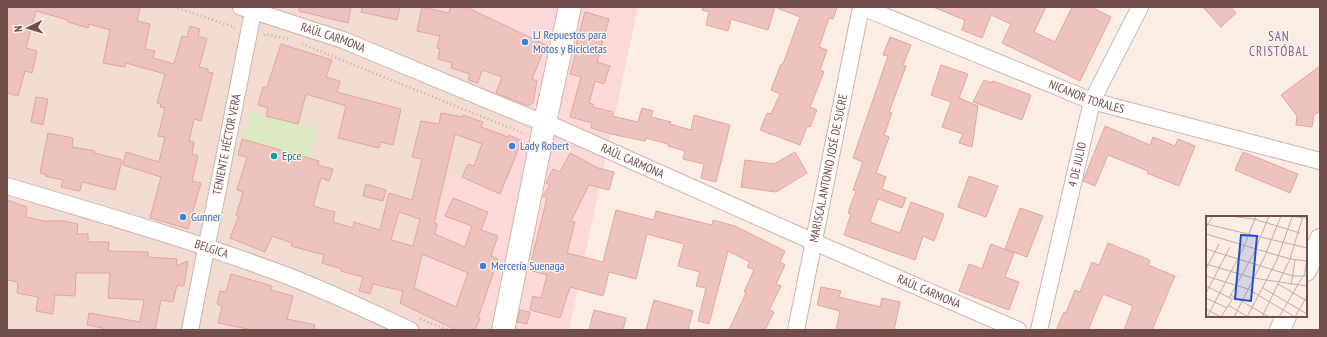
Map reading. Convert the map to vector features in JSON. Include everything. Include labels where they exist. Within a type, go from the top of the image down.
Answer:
[{"type":"main road","points":[[503,330],[536,129],[570,7]]},
{"type":"street","name":"NICANOR TORALES","points":[[862,7],[1092,101],[1320,161]]},
{"type":"street","name":"MARISCAL ANTONIO JOSÉ DE SUCRE","points":[[796,330],[862,7]]},
{"type":"street","name":"4 DE JULIO","points":[[1039,330],[1092,101],[1140,7]]},
{"type":"street","name":"RAÚL CARMONA","points":[[250,8],[343,40],[531,118],[536,129],[814,242],[1018,330]]},
{"type":"street","name":"TENIENTE HÉCTOR VERA","points":[[190,330],[250,8]]},
{"type":"street","name":"BELGICA","points":[[7,186],[140,226],[277,272],[353,303],[415,324]]},
{"type":"street","points":[[1307,269],[1320,239]]},
{"type":"street","points":[[1280,330],[1286,317]]},
{"type":"path","points":[[174,7],[234,26],[236,30]]},
{"type":"path","points":[[262,36],[266,33],[293,40]]},
{"type":"path","points":[[300,43],[536,129]]},
{"type":"path","points":[[415,324],[448,330]]},
{"type":"shaded area","points":[[7,7],[485,7],[479,35],[506,47],[515,118],[500,153],[477,182],[451,173],[503,330],[7,330]]},
{"type":"shaded area","points":[[485,7],[638,7],[569,330],[503,330],[419,288],[451,173],[477,182],[500,153],[515,118],[487,106],[505,47],[479,35]]},
{"type":"green space","points":[[250,111],[317,129],[310,158],[242,139]]},
{"type":"building","points":[[7,7],[140,7],[137,21],[150,24],[145,49],[155,51],[153,58],[174,64],[182,36],[187,37],[190,26],[200,29],[198,36],[207,39],[199,67],[208,69],[208,72],[213,73],[201,121],[194,119],[189,141],[194,142],[192,154],[198,156],[192,181],[201,183],[188,229],[150,218],[161,177],[123,165],[126,152],[159,162],[165,137],[158,136],[165,108],[160,107],[161,104],[157,103],[165,74],[126,63],[125,67],[103,63],[110,30],[89,24],[88,28],[68,22],[68,20],[36,11],[26,48],[37,51],[32,73],[25,71],[18,96],[7,93]]},
{"type":"building","points":[[299,7],[351,7],[348,23],[299,11]]},
{"type":"building","points":[[362,7],[400,7],[397,20],[361,12]]},
{"type":"building","points":[[422,7],[449,13],[450,7],[466,7],[546,45],[532,79],[537,81],[533,103],[528,106],[496,93],[502,77],[482,70],[478,83],[468,80],[470,74],[451,68],[452,63],[438,59],[440,49],[437,48],[440,36],[417,31]]},
{"type":"building","points":[[703,7],[775,7],[768,30],[731,19],[728,31],[706,25],[709,12],[702,10]]},
{"type":"building","points":[[777,7],[837,7],[833,19],[829,18],[819,47],[827,50],[820,70],[824,72],[810,107],[817,110],[810,127],[807,126],[800,145],[760,130],[767,113],[771,114],[780,94],[771,90],[781,64],[783,64],[800,17]]},
{"type":"building","points":[[933,7],[1046,7],[1034,32],[1055,42],[1072,7],[1091,7],[1111,17],[1080,81],[1002,43],[1011,24],[991,15],[982,38],[962,30],[965,20]]},
{"type":"building","points":[[1203,7],[1231,7],[1236,13],[1221,27]]},
{"type":"building","points":[[585,12],[609,19],[597,62],[610,66],[604,84],[595,81],[589,103],[593,104],[593,107],[613,112],[612,116],[638,122],[642,108],[653,111],[651,117],[671,122],[670,124],[691,130],[694,115],[730,125],[716,182],[701,178],[704,164],[683,159],[685,151],[668,146],[668,144],[646,138],[645,141],[611,134],[591,128],[592,123],[570,117],[581,77],[570,74],[576,52],[574,52]]},
{"type":"building","points":[[890,37],[911,45],[903,65],[906,66],[889,112],[892,113],[884,135],[889,137],[876,173],[886,177],[882,189],[906,198],[902,208],[878,199],[870,222],[900,233],[911,202],[944,214],[934,241],[923,236],[915,260],[844,235],[851,214],[848,213],[856,191],[853,190],[863,162],[853,158],[888,56],[883,55]]},
{"type":"building","points":[[281,44],[332,60],[326,77],[340,81],[337,92],[401,109],[393,145],[381,142],[379,148],[338,138],[346,106],[306,94],[298,124],[266,116],[268,108],[258,105],[263,87],[267,87]]},
{"type":"building","points":[[941,65],[968,74],[959,98],[978,106],[972,147],[959,143],[963,134],[942,127],[951,102],[931,95]]},
{"type":"building","points":[[1320,66],[1320,111],[1314,115],[1312,127],[1296,125],[1297,116],[1281,95]]},
{"type":"building","points":[[984,80],[992,83],[993,81],[1031,95],[1022,120],[973,102]]},
{"type":"building","points":[[36,97],[48,99],[43,125],[31,122]]},
{"type":"building","points":[[441,113],[462,117],[463,115],[483,122],[481,127],[508,137],[509,135],[522,141],[500,194],[462,177],[468,164],[474,166],[482,144],[455,134],[434,223],[437,224],[435,234],[465,247],[472,226],[445,216],[453,198],[488,212],[481,230],[498,236],[491,256],[498,259],[478,318],[480,319],[475,330],[456,330],[400,303],[403,291],[373,284],[370,294],[359,291],[363,277],[341,271],[342,269],[322,263],[324,255],[291,246],[292,243],[272,236],[265,252],[230,238],[239,216],[236,216],[243,192],[237,190],[247,157],[238,155],[242,139],[319,161],[318,165],[333,169],[329,181],[321,178],[313,206],[335,212],[333,222],[353,228],[354,222],[380,230],[389,193],[412,200],[422,159],[412,157],[421,121],[439,124]],"holes":[[[399,212],[420,219],[413,246],[391,240]],[[422,254],[468,273],[456,307],[414,288]]]},
{"type":"building","points":[[1105,126],[1150,145],[1153,137],[1175,146],[1178,139],[1195,146],[1179,186],[1147,173],[1148,171],[1108,155],[1095,186],[1083,181]]},
{"type":"building","points":[[48,133],[73,138],[72,147],[95,151],[94,153],[122,160],[115,190],[82,182],[80,191],[61,187],[63,180],[45,176],[46,174],[40,173]]},
{"type":"building","points":[[795,152],[807,173],[776,192],[741,187],[745,160],[774,164]]},
{"type":"building","points":[[1243,152],[1298,174],[1290,193],[1235,170]]},
{"type":"building","points":[[570,153],[598,168],[614,172],[609,190],[589,185],[571,221],[575,222],[567,253],[603,262],[616,210],[654,220],[656,211],[712,225],[713,220],[735,226],[785,251],[780,262],[785,265],[776,284],[781,286],[769,310],[774,312],[765,330],[729,330],[746,293],[744,292],[754,270],[747,267],[750,262],[728,251],[709,324],[698,321],[706,288],[696,286],[700,272],[678,266],[684,244],[647,234],[636,279],[609,272],[603,296],[570,287],[560,318],[530,310],[533,296],[541,298],[547,275],[529,270],[547,198],[543,196],[550,185],[546,183],[553,169],[560,172]]},
{"type":"building","points":[[969,176],[998,186],[986,217],[958,207]]},
{"type":"building","points":[[366,184],[386,190],[383,201],[363,196]]},
{"type":"building","points":[[7,200],[27,207],[26,217],[44,221],[64,221],[78,224],[77,234],[88,234],[88,242],[109,242],[108,251],[148,252],[148,257],[177,259],[176,266],[188,261],[184,286],[177,285],[173,302],[161,300],[155,330],[102,330],[103,328],[87,325],[89,313],[140,322],[144,300],[108,298],[110,273],[76,273],[75,296],[55,295],[53,314],[36,311],[38,297],[17,293],[18,282],[7,280]]},
{"type":"building","points":[[1020,208],[1043,216],[1027,257],[1005,249]]},
{"type":"building","points":[[1108,243],[1150,260],[1148,265],[1175,276],[1152,330],[1124,330],[1133,306],[1103,294],[1088,330],[1056,330],[1064,312],[1066,313],[1075,290],[1080,292],[1092,262],[1099,265]]},
{"type":"building","points":[[991,244],[1014,253],[1005,277],[1019,282],[1009,310],[959,291],[969,264],[982,269]]},
{"type":"building","points":[[231,274],[272,286],[271,290],[293,296],[287,319],[315,325],[314,330],[253,330],[218,323],[222,306],[217,304],[220,291],[226,292]]},
{"type":"building","points":[[821,287],[841,291],[839,297],[880,307],[882,298],[900,302],[894,330],[836,330],[840,311],[817,305]]},
{"type":"building","points":[[654,300],[693,311],[688,330],[646,330]]},
{"type":"building","points":[[520,310],[530,312],[527,324],[517,322]]},
{"type":"building","points":[[594,310],[626,318],[623,330],[589,330]]},
{"type":"place","name":"LJ Repuestos para Motos y Bicicletas","points":[[525,42]]},
{"type":"place","name":"Lady Robert","points":[[512,146]]},
{"type":"place","name":"Epce","points":[[274,156]]},
{"type":"place","name":"Gunner","points":[[183,217]]},
{"type":"place","name":"Mercería Suenaga","points":[[483,266]]},
{"type":"district","name":"SAN CRISTÓBAL","points":[[1279,44]]}]
